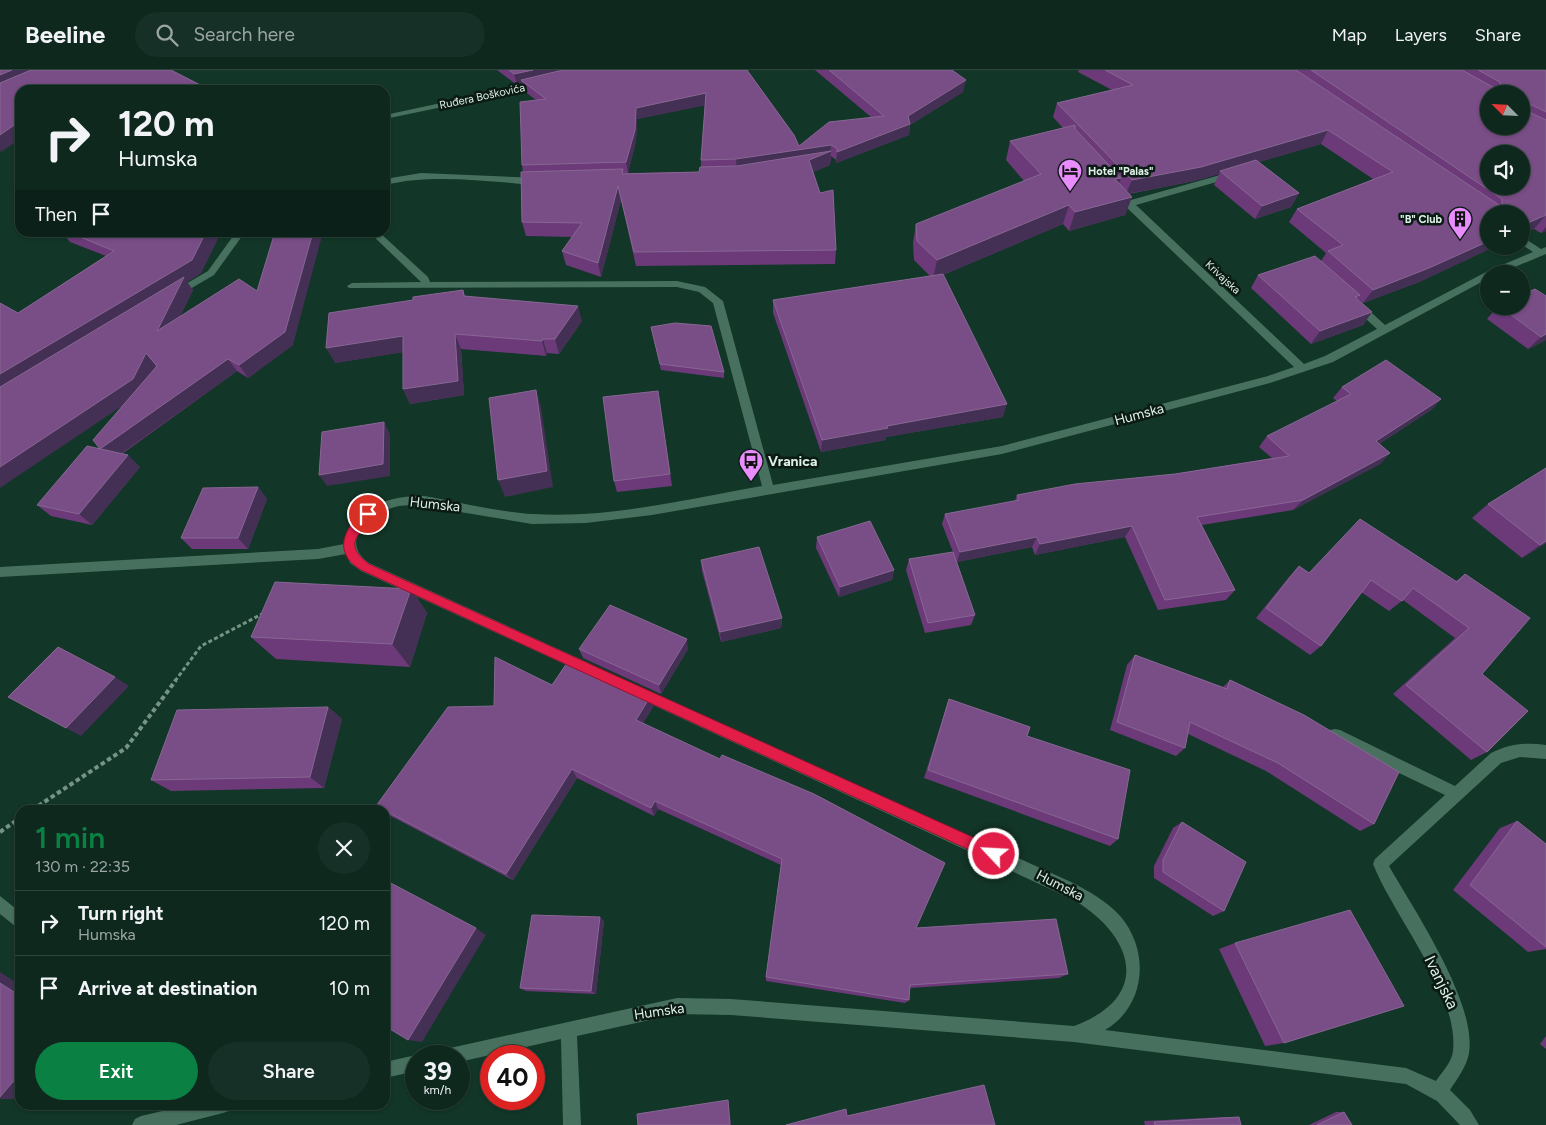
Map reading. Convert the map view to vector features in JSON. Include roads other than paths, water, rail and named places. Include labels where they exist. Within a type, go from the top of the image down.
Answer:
[{"type":"street","name":"Ruđera Boškovića","points":[[390,116],[545,83]]},
{"type":"street","points":[[1128,204],[1244,172]]},
{"type":"street","points":[[390,181],[405,177],[429,176],[504,182],[544,180]]},
{"type":"street","name":"Krivajska","points":[[1108,182],[1128,204],[1302,368]]},
{"type":"street","points":[[169,298],[211,273],[238,237]]},
{"type":"street","points":[[378,237],[425,280],[426,286]]},
{"type":"street","points":[[1530,244],[1542,251]]},
{"type":"street","name":"Humska","points":[[349,548],[351,536],[357,525],[368,514],[386,505],[406,500],[424,501],[532,518],[586,518],[652,510],[1002,450],[1270,379],[1329,359],[1489,274],[1542,251]]},
{"type":"street","points":[[352,286],[677,284],[702,289],[712,294],[718,301],[769,490]]},
{"type":"street","points":[[1347,297],[1384,330]]},
{"type":"street","points":[[0,572],[318,554],[349,548],[354,559],[365,567],[599,674]]},
{"type":"street","name":"Humska","points":[[470,1051],[676,1006],[731,1007],[1074,1034],[1105,1021],[1125,1002],[1135,977],[1130,950],[1116,923],[1092,902],[1066,887],[617,682]]},
{"type":"street","points":[[1323,729],[1457,794]]},
{"type":"street","name":"Ivanjska","points":[[1439,1092],[1461,1053],[1462,1030],[1453,998],[1380,864],[1496,758],[1507,752],[1523,749],[1546,752]]},
{"type":"street","points":[[0,904],[15,918]]},
{"type":"street","points":[[569,1030],[572,1125]]},
{"type":"street","points":[[1074,1034],[1406,1076],[1422,1082],[1439,1092],[1454,1104],[1470,1125]]},
{"type":"street","points":[[390,1069],[405,1065]]},
{"type":"street","points":[[141,1125],[202,1110]]},
{"type":"place","name":"Hotel \"Palas\"","points":[[1070,192]]},
{"type":"place","name":"\"B\" Club","points":[[1460,240]]},
{"type":"place","name":"Vranica","points":[[751,482]]}]
